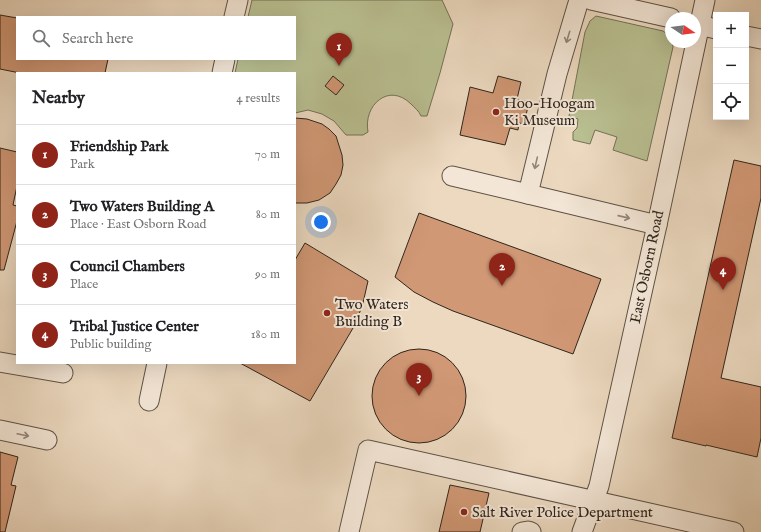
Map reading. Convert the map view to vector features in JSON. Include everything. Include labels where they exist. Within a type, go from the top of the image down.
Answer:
[{"type":"street","points":[[234,16],[238,0]]},
{"type":"street","points":[[528,194],[557,74],[579,0]]},
{"type":"street","points":[[591,0],[665,17]]},
{"type":"street","name":"East Osborn Road","points":[[582,532],[599,486],[703,26],[705,0]]},
{"type":"street","points":[[749,37],[761,39]]},
{"type":"street","points":[[222,72],[225,60]]},
{"type":"street","points":[[452,176],[657,225]]},
{"type":"street","points":[[0,362],[63,373]]},
{"type":"street","points":[[149,401],[157,364]]},
{"type":"street","points":[[0,430],[47,440]]},
{"type":"street","points":[[349,532],[368,450],[734,532]]},
{"type":"street","points":[[522,532],[531,532]]},
{"type":"green space","points":[[252,0],[442,0],[453,24],[427,116],[421,116],[411,104],[403,98],[394,95],[386,96],[374,105],[370,113],[368,132],[363,135],[346,135],[334,121],[322,114],[308,110],[296,113],[296,72],[235,72],[238,60],[296,60],[296,16],[248,16]]},
{"type":"green space","points":[[596,16],[663,31],[665,32],[665,48],[673,48],[647,161],[613,150],[617,137],[595,130],[590,144],[573,140],[573,132],[577,128],[578,119],[569,116],[585,32],[590,21]]},
{"type":"building","points":[[0,15],[16,18],[16,60],[108,60],[105,72],[16,72],[0,69]]},
{"type":"building","points":[[333,76],[344,85],[336,95],[325,86]]},
{"type":"building","name":"Hoo-Hoogam Ki Museum","points":[[498,76],[521,82],[517,99],[529,102],[524,124],[519,123],[518,130],[510,128],[505,145],[460,135],[470,87],[493,93]]},
{"type":"building","points":[[296,118],[307,119],[322,124],[329,129],[336,136],[342,155],[343,165],[341,175],[330,193],[319,200],[307,203],[296,203]]},
{"type":"building","points":[[0,148],[16,152],[16,191],[13,205],[16,206],[16,225],[4,270],[0,270]]},
{"type":"building","points":[[734,160],[761,166],[761,198],[721,378],[761,387],[761,438],[757,457],[672,438]]},
{"type":"building","points":[[419,213],[601,279],[573,354],[453,311],[414,292],[395,277]]},
{"type":"building","name":"Two Waters Building B","points":[[305,243],[368,281],[363,303],[356,323],[310,401],[242,364],[296,364],[296,258]]},
{"type":"building","points":[[419,349],[437,352],[452,363],[463,378],[466,396],[463,414],[452,429],[437,440],[419,443],[401,440],[386,429],[375,414],[372,396],[375,378],[386,363],[401,352]]},
{"type":"building","points":[[0,452],[18,457],[11,485],[16,486],[5,532],[0,532]]},
{"type":"building","name":"Salt River Police Department","points":[[450,485],[489,493],[480,532],[439,532]]},
{"type":"place","name":"Friendship Park","points":[[339,66]]},
{"type":"place","name":"Hoo-Hoogam Ki Museum","points":[[496,112]]},
{"type":"place","name":"Two Waters Building A","points":[[502,286]]},
{"type":"place","name":"Tribal Justice Center","points":[[723,290]]},
{"type":"place","name":"Two Waters Building B","points":[[327,313]]},
{"type":"place","name":"Council Chambers","points":[[419,396]]},
{"type":"place","name":"Salt River Police Department","points":[[464,512]]}]
